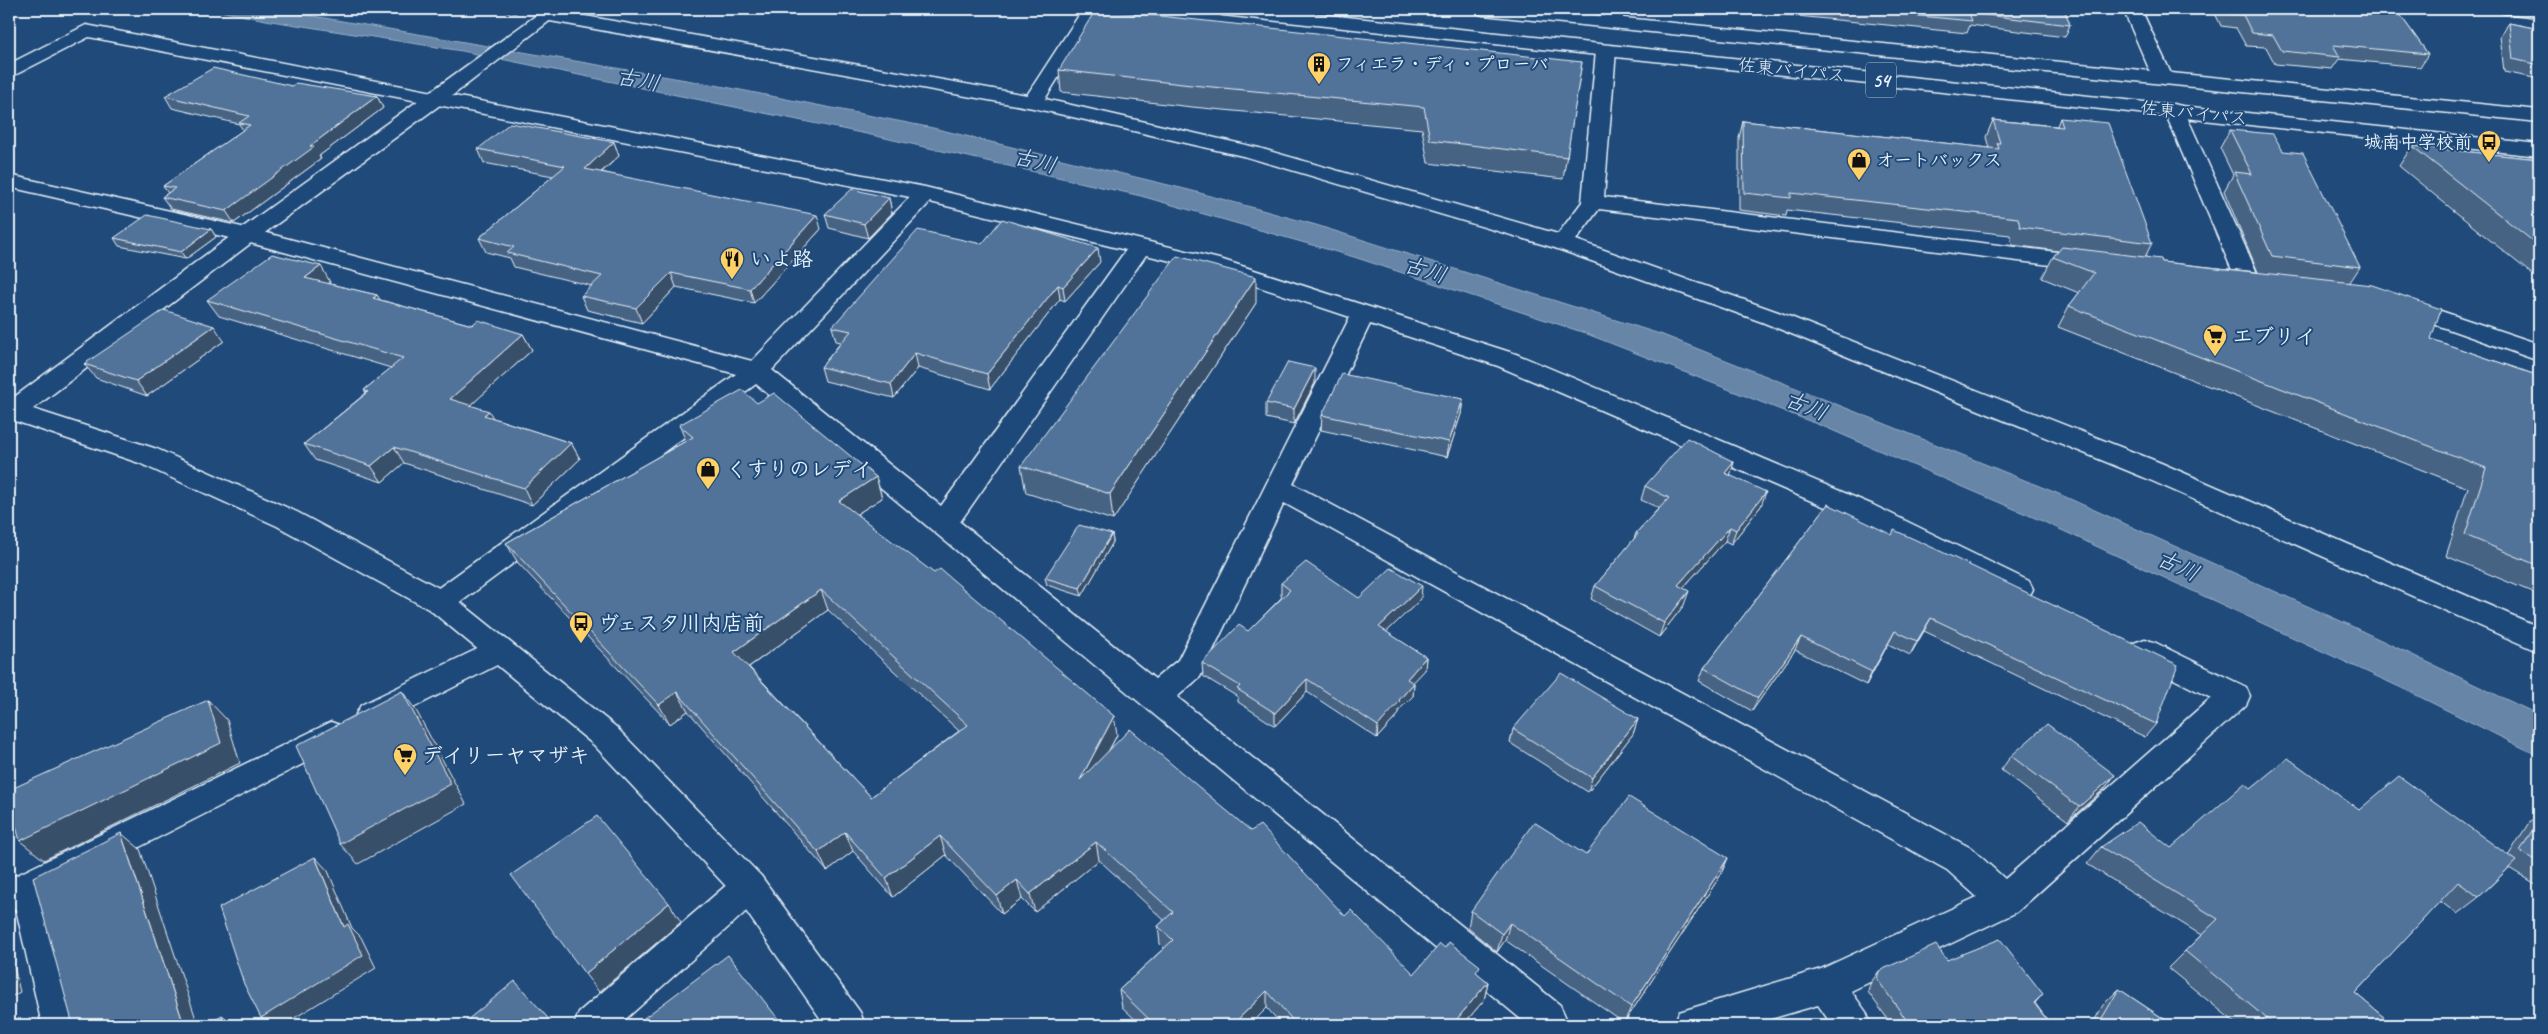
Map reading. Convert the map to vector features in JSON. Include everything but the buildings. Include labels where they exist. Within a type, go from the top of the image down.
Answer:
[{"type":"main road","points":[[1032,102],[1092,9]]},
{"type":"main road","name":"佐東バイパス","points":[[1223,9],[2539,150]]},
{"type":"main road","name":"佐東バイパス","points":[[1483,9],[1614,16],[2163,78],[2539,116]]},
{"type":"main road","points":[[2132,9],[2163,78]]},
{"type":"main road","points":[[2509,9],[2539,12]]},
{"type":"main road","points":[[11,410],[247,235],[463,79],[551,12],[1032,102],[1252,152],[1563,243],[1770,317],[2143,466],[2539,640]]},
{"type":"main road","points":[[9,72],[86,31],[925,194],[1215,264],[1508,360],[1863,512],[2040,600]]},
{"type":"main road","points":[[1563,243],[1593,202],[1606,51]]},
{"type":"main road","points":[[2174,110],[2249,282]]},
{"type":"main road","points":[[9,181],[247,235],[757,371],[1547,1018],[1551,1025]]},
{"type":"main road","points":[[440,602],[757,371],[925,194]]},
{"type":"main road","points":[[1593,202],[2112,266]]},
{"type":"main road","points":[[944,523],[1141,246]]},
{"type":"main road","points":[[2380,299],[2390,300],[2539,353]]},
{"type":"main road","points":[[1156,697],[1189,668],[1280,488],[1363,314]]},
{"type":"main road","points":[[11,410],[148,456],[287,519],[440,602],[605,736],[748,886],[847,1025]]},
{"type":"main road","points":[[1280,488],[1958,860],[2005,901]]},
{"type":"main road","points":[[1692,1025],[1826,985],[2005,901],[2235,696],[2120,639]]},
{"type":"main road","points":[[60,1025],[18,891],[498,651]]},
{"type":"main road","points":[[592,1025],[748,886]]},
{"type":"main road","points":[[1826,985],[1852,1025]]},
{"type":"water","name":"古川","points":[[209,9],[272,9],[715,85],[933,128],[1189,190],[1316,225],[1663,335],[2059,494],[2345,623],[2539,715],[2539,756],[2408,691],[2042,521],[1827,428],[1582,332],[1354,257],[1141,196],[876,136],[462,51],[271,21]]},
{"type":"place","name":"フィエラ・ディ・プローバ","points":[[1319,85]]},
{"type":"place","name":"城南中学校前","points":[[2489,163]]},
{"type":"place","name":"オートバックス","points":[[1859,181]]},
{"type":"place","name":"いよ路","points":[[732,280]]},
{"type":"place","name":"エブリイ","points":[[2215,357]]},
{"type":"place","name":"くすりのレデイ","points":[[708,490]]},
{"type":"place","name":"ヴェスタ川内店前","points":[[581,644]]},
{"type":"place","name":"デイリーヤマザキ","points":[[405,776]]}]
